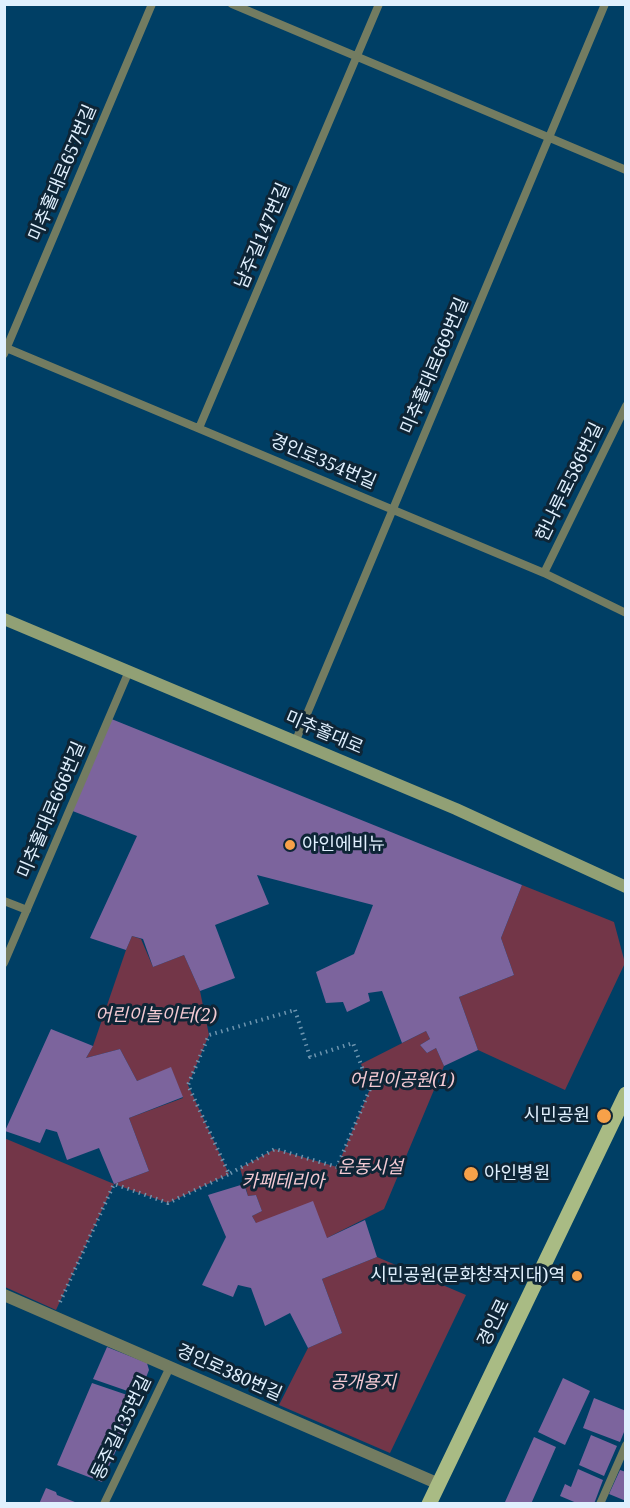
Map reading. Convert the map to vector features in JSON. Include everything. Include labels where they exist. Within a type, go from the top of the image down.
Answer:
[{"type":"main road","name":"미추홀대로","points":[[4,619],[296,740],[456,809],[626,887]]},
{"type":"main road","name":"경인로","points":[[429,1503],[621,1112],[626,1094]]},
{"type":"street","name":"경인로380번길","points":[[4,1295],[439,1484]]},
{"type":"lane","name":"미추홀대로657번길","points":[[5,350],[152,4]]},
{"type":"lane","points":[[232,4],[626,170]]},
{"type":"lane","name":"남주길147번길","points":[[199,428],[379,4]]},
{"type":"lane","name":"미추홀대로669번길","points":[[296,740],[605,4]]},
{"type":"lane","name":"경인로354번길","points":[[5,350],[393,509],[544,573],[626,613]]},
{"type":"lane","name":"한나루로586번길","points":[[544,573],[626,406]]},
{"type":"lane","name":"미추홀대로666번길","points":[[4,963],[129,671]]},
{"type":"lane","points":[[4,901],[27,910]]},
{"type":"lane","name":"동주길135번길","points":[[104,1503],[170,1367]]},
{"type":"lane","points":[[600,1503],[626,1445]]},
{"type":"path","points":[[56,1310],[114,1184],[168,1203],[229,1174],[275,1149],[337,1167],[370,1089],[353,1042],[310,1056],[295,1010],[208,1035],[188,1085],[229,1174]]},
{"type":"green space","points":[[522,885],[614,922],[625,963],[565,1090],[478,1050],[459,997],[514,975],[501,938]]},
{"type":"green space","name":"어린이놀이터(2)","points":[[132,936],[141,939],[153,967],[184,955],[200,991],[209,1035],[188,1085],[229,1174],[168,1203],[114,1184],[149,1171],[129,1118],[183,1098],[171,1068],[137,1081],[120,1049],[86,1058],[93,1046]]},
{"type":"green space","points":[[426,1031],[430,1039],[420,1045],[427,1053],[436,1048],[444,1066],[384,1209],[327,1238],[256,1223],[252,1216],[262,1211],[256,1195],[248,1196],[240,1168],[275,1149],[337,1167],[370,1089],[361,1064]]},
{"type":"green space","points":[[4,1138],[114,1184],[56,1310],[5,1287]]},
{"type":"green space","name":"공개용지","points":[[377,1257],[466,1295],[390,1453],[279,1405],[308,1348],[342,1333],[322,1279]]},
{"type":"building","points":[[109,718],[522,885],[501,938],[514,975],[459,997],[478,1050],[444,1066],[436,1048],[427,1053],[420,1045],[430,1039],[426,1031],[402,1043],[382,991],[368,993],[370,1001],[347,1012],[343,1002],[326,1003],[316,972],[354,954],[373,905],[257,875],[269,904],[215,925],[235,978],[200,991],[184,955],[153,967],[143,939],[132,936],[126,950],[90,938],[137,836],[70,810]]},
{"type":"building","points":[[51,1029],[93,1046],[86,1058],[120,1049],[137,1081],[171,1067],[183,1097],[129,1118],[149,1171],[114,1184],[99,1148],[67,1160],[57,1132],[46,1129],[40,1143],[5,1131]]},
{"type":"building","points":[[244,1184],[248,1196],[256,1195],[262,1211],[252,1216],[256,1223],[313,1201],[327,1238],[365,1220],[377,1257],[322,1279],[342,1333],[308,1348],[290,1313],[265,1326],[251,1288],[238,1285],[233,1297],[202,1285],[226,1237],[208,1195]]},
{"type":"building","points":[[107,1347],[147,1363],[149,1370],[139,1395],[93,1379]]},
{"type":"building","points":[[563,1378],[590,1391],[565,1445],[538,1432]]},
{"type":"building","points":[[92,1383],[139,1399],[102,1482],[57,1465]]},
{"type":"building","points":[[594,1398],[626,1411],[626,1427],[620,1442],[583,1428]]},
{"type":"building","points":[[591,1435],[617,1446],[604,1476],[579,1465]]},
{"type":"building","points":[[534,1437],[556,1447],[531,1504],[508,1504],[505,1502]]},
{"type":"building","points":[[578,1469],[603,1480],[594,1504],[579,1504],[560,1496],[565,1484],[571,1487]]},
{"type":"building","points":[[620,1470],[626,1472],[626,1501],[609,1494]]},
{"type":"building","points":[[46,1488],[56,1492],[57,1495],[80,1504],[39,1504]]},
{"type":"place","name":"아인에비뉴","points":[[290,845]]},
{"type":"place","name":"시민공원","points":[[604,1116]]},
{"type":"place","name":"아인병원","points":[[471,1174]]},
{"type":"place","name":"시민공원(문화창작지대)역","points":[[577,1276]]},
{"type":"park label","name":"어린이공원(1)","points":[[402,1081]]},
{"type":"park label","name":"운동시설","points":[[370,1168]]},
{"type":"park label","name":"카페테리아","points":[[283,1182]]}]
